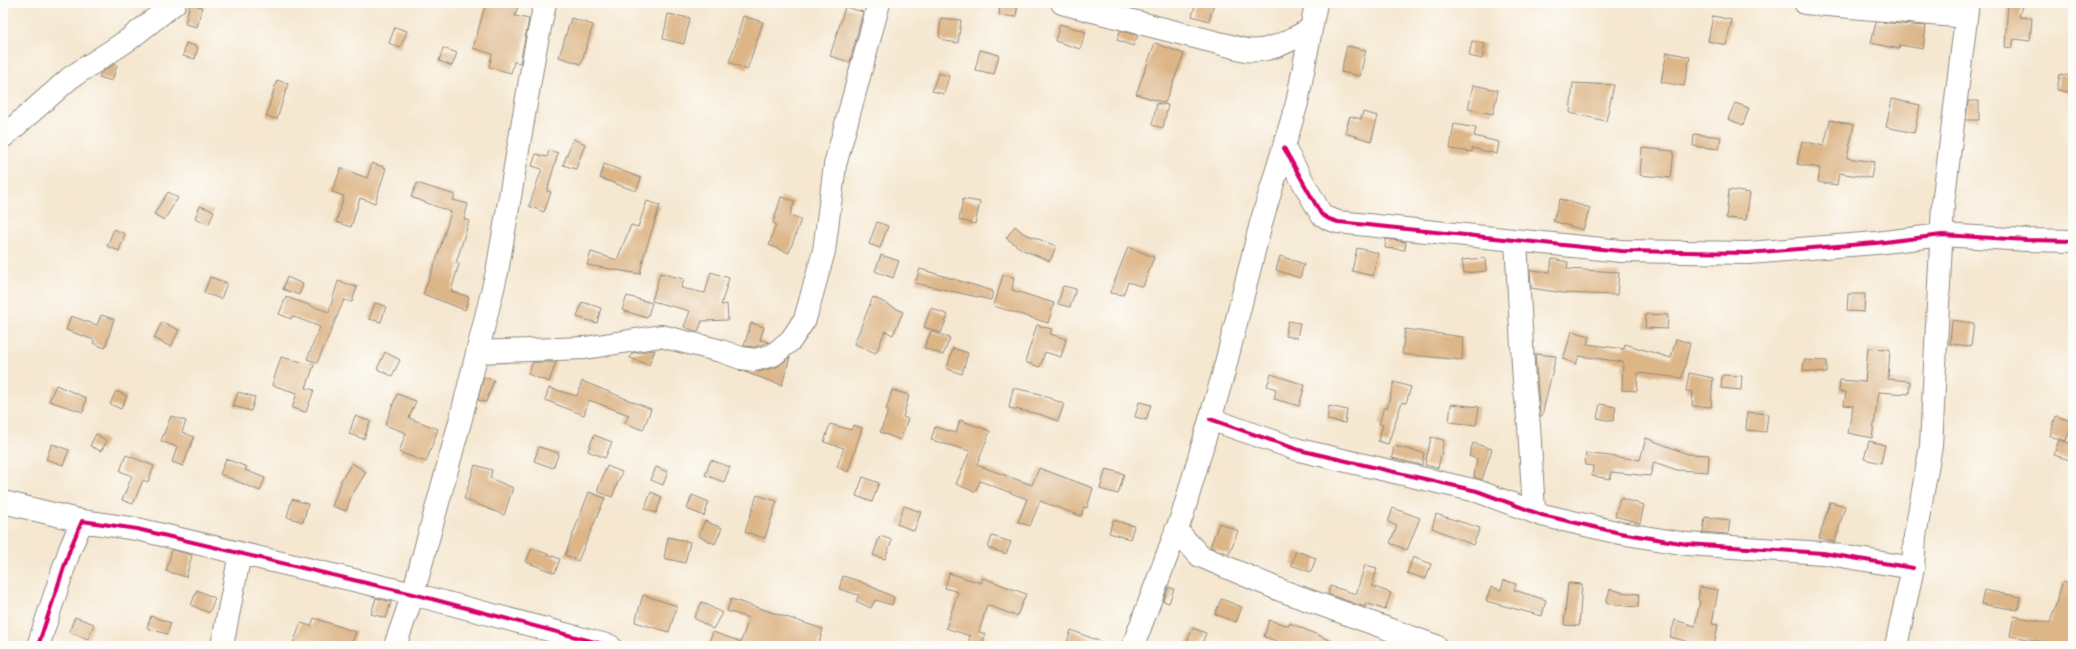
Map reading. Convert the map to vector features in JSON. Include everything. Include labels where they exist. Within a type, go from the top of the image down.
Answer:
[{"type":"street","points":[[3,137],[70,78],[128,40],[175,3]]},
{"type":"street","points":[[395,646],[414,594],[478,352],[497,272],[535,51],[545,3]]},
{"type":"street","points":[[478,352],[585,348],[661,336],[721,351],[741,358],[755,360],[774,355],[791,340],[805,320],[824,251],[834,165],[878,3]]},
{"type":"street","points":[[1062,3],[1246,50],[1258,51],[1270,49],[1311,29]]},
{"type":"street","points":[[1133,646],[1176,530],[1210,419],[1261,223],[1297,103],[1316,3]]},
{"type":"street","points":[[1805,3],[1967,10],[1943,204],[1931,446],[1915,536],[1913,568],[1896,646]]},
{"type":"street","points":[[1284,148],[1321,214],[1329,220],[1393,229],[1622,251],[1748,254],[1876,243],[1942,235],[2073,241]]},
{"type":"street","points":[[1516,242],[1524,381],[1529,426],[1534,512]]},
{"type":"street","points":[[1210,419],[1299,450],[1477,491],[1534,512],[1620,533],[1668,542],[1823,553],[1913,568]]},
{"type":"street","points":[[3,502],[82,521],[137,530],[414,594],[576,642],[610,646]]},
{"type":"street","points":[[38,646],[70,549],[82,521]]},
{"type":"street","points":[[1176,530],[1200,556],[1280,590],[1436,646]]},
{"type":"street","points":[[222,646],[240,554]]},
{"type":"street","points":[[1162,566],[1200,556]]},
{"type":"building","points":[[486,3],[519,3],[515,16],[529,19],[520,63],[514,62],[511,73],[489,67],[492,54],[473,48]]},
{"type":"building","points":[[1000,3],[1018,3],[1016,17],[999,15]]},
{"type":"building","points":[[1196,3],[1214,3],[1209,21],[1192,16]]},
{"type":"building","points":[[2008,3],[2022,6],[2019,17],[2032,18],[2030,41],[2014,39],[2012,48],[2005,47]]},
{"type":"building","points":[[190,4],[202,7],[197,27],[185,24]]},
{"type":"building","points":[[845,7],[863,12],[850,62],[830,56]]},
{"type":"building","points":[[668,14],[690,18],[684,44],[663,39]]},
{"type":"building","points":[[743,16],[763,22],[747,70],[729,62],[738,38]]},
{"type":"building","points":[[1713,16],[1732,20],[1726,45],[1708,41]]},
{"type":"building","points":[[571,18],[593,25],[581,64],[559,57]]},
{"type":"building","points":[[941,18],[961,20],[958,43],[945,41],[939,37]]},
{"type":"building","points":[[1876,22],[1926,26],[1923,49],[1900,45],[1899,49],[1871,43]]},
{"type":"building","points":[[1060,24],[1086,32],[1080,49],[1055,41]]},
{"type":"building","points":[[395,27],[407,31],[400,48],[389,43]]},
{"type":"building","points":[[1120,31],[1138,35],[1133,46],[1117,40]]},
{"type":"building","points":[[1472,41],[1485,44],[1482,59],[1469,56]]},
{"type":"building","points":[[186,43],[198,47],[195,59],[183,56]]},
{"type":"building","points":[[1155,43],[1184,54],[1165,103],[1136,94]]},
{"type":"building","points":[[1347,46],[1366,50],[1360,76],[1341,72]]},
{"type":"building","points":[[443,48],[457,53],[452,66],[439,61]]},
{"type":"building","points":[[980,50],[999,55],[994,74],[975,70]]},
{"type":"building","points":[[1667,52],[1690,57],[1684,86],[1661,82]]},
{"type":"building","points":[[114,64],[117,65],[112,81],[99,77],[101,73]]},
{"type":"building","points":[[938,73],[949,76],[944,94],[932,91]]},
{"type":"building","points":[[2060,74],[2073,77],[2073,93],[2057,90]]},
{"type":"building","points":[[277,80],[288,84],[277,119],[266,116]]},
{"type":"building","points":[[1573,83],[1614,85],[1606,121],[1570,113]]},
{"type":"building","points":[[1473,85],[1498,90],[1493,114],[1468,109]]},
{"type":"building","points":[[1892,99],[1920,105],[1914,133],[1886,127]]},
{"type":"building","points":[[1968,101],[1979,101],[1979,120],[1966,120]]},
{"type":"building","points":[[1157,103],[1168,105],[1163,128],[1152,125]]},
{"type":"building","points":[[1735,103],[1749,108],[1743,125],[1728,119]]},
{"type":"building","points":[[1363,112],[1378,116],[1371,141],[1345,133],[1350,116],[1361,119]]},
{"type":"building","points":[[1830,120],[1854,125],[1847,158],[1874,162],[1871,178],[1839,173],[1837,185],[1818,182],[1820,168],[1797,164],[1802,141],[1824,146]]},
{"type":"building","points":[[1454,124],[1476,128],[1474,136],[1499,142],[1497,154],[1472,148],[1472,152],[1450,149]]},
{"type":"building","points":[[1694,134],[1721,137],[1719,149],[1693,146]]},
{"type":"building","points":[[573,139],[585,144],[576,169],[563,165]]},
{"type":"building","points":[[1642,148],[1674,151],[1671,178],[1640,175]]},
{"type":"building","points":[[549,150],[558,153],[547,191],[551,192],[544,212],[529,206],[542,169],[532,166],[536,154],[547,157]]},
{"type":"building","points":[[372,163],[386,168],[375,203],[360,198],[351,227],[336,222],[344,196],[332,192],[341,168],[367,178]]},
{"type":"building","points":[[604,164],[641,178],[636,191],[600,178]]},
{"type":"building","points":[[417,183],[455,195],[453,200],[468,204],[464,219],[469,221],[456,263],[459,264],[451,291],[469,297],[465,310],[423,294],[437,258],[451,212],[411,197]]},
{"type":"building","points":[[1729,190],[1750,193],[1746,220],[1726,218]]},
{"type":"building","points":[[168,192],[178,198],[164,220],[154,214]]},
{"type":"building","points":[[781,197],[795,201],[790,215],[801,219],[789,253],[769,245],[776,224],[773,223]]},
{"type":"building","points":[[963,199],[980,202],[975,224],[959,220]]},
{"type":"building","points":[[1560,199],[1590,208],[1583,230],[1553,221]]},
{"type":"building","points":[[647,201],[660,205],[644,255],[640,274],[587,265],[591,252],[617,260],[631,225],[638,227]]},
{"type":"building","points":[[200,206],[214,211],[209,224],[195,218]]},
{"type":"building","points":[[877,222],[888,226],[880,248],[869,244]]},
{"type":"building","points":[[1015,226],[1023,233],[1056,246],[1050,261],[1023,250],[1006,238]]},
{"type":"building","points":[[114,229],[125,234],[119,251],[107,246]]},
{"type":"building","points":[[1386,239],[1406,242],[1405,250],[1385,248]]},
{"type":"building","points":[[1128,247],[1154,257],[1143,287],[1128,282],[1123,295],[1110,293]]},
{"type":"building","points":[[1357,248],[1378,253],[1373,276],[1352,271]]},
{"type":"building","points":[[881,255],[899,261],[893,278],[875,271]]},
{"type":"building","points":[[1280,256],[1304,264],[1300,278],[1276,270]]},
{"type":"building","points":[[1485,258],[1486,271],[1464,273],[1462,260]]},
{"type":"building","points":[[1552,259],[1568,262],[1567,269],[1619,272],[1617,295],[1563,293],[1531,288],[1530,270],[1550,272]]},
{"type":"building","points":[[920,269],[993,291],[991,300],[915,283]]},
{"type":"building","points":[[711,272],[729,278],[721,305],[727,304],[728,320],[702,321],[698,332],[684,327],[690,311],[652,301],[660,273],[684,279],[681,288],[705,293]]},
{"type":"building","points":[[1003,275],[1014,277],[1012,290],[1054,303],[1048,323],[994,306]]},
{"type":"building","points":[[210,277],[227,283],[221,299],[204,293]]},
{"type":"building","points":[[287,277],[303,284],[299,295],[283,289]]},
{"type":"building","points":[[338,281],[357,287],[352,302],[344,300],[317,363],[307,359],[320,327],[292,316],[291,319],[279,314],[286,297],[329,312]]},
{"type":"building","points":[[1063,286],[1076,289],[1070,307],[1058,304]]},
{"type":"building","points":[[1848,294],[1865,294],[1864,312],[1847,311]]},
{"type":"building","points":[[627,296],[652,303],[647,318],[622,310]]},
{"type":"building","points":[[873,297],[903,312],[893,335],[885,331],[876,353],[854,344]]},
{"type":"building","points":[[582,302],[601,308],[597,323],[577,317]]},
{"type":"building","points":[[375,303],[386,306],[381,322],[369,319]]},
{"type":"building","points":[[931,308],[948,315],[941,333],[924,327]]},
{"type":"building","points":[[1646,314],[1668,315],[1667,329],[1645,328]]},
{"type":"building","points":[[101,315],[114,319],[105,348],[93,343],[94,340],[66,330],[71,316],[97,325]]},
{"type":"building","points":[[1952,320],[1974,323],[1971,346],[1950,344]]},
{"type":"building","points":[[1288,321],[1300,323],[1297,338],[1285,336]]},
{"type":"building","points":[[162,322],[179,330],[171,347],[154,338]]},
{"type":"building","points":[[751,323],[764,327],[760,340],[769,342],[754,347],[744,346]]},
{"type":"building","points":[[1037,325],[1052,329],[1050,334],[1066,339],[1061,357],[1045,352],[1040,367],[1025,362]]},
{"type":"building","points":[[1405,329],[1463,337],[1462,360],[1402,354]]},
{"type":"building","points":[[931,331],[950,338],[943,355],[924,348]]},
{"type":"building","points":[[1572,331],[1590,336],[1587,344],[1624,349],[1625,344],[1671,358],[1676,339],[1690,343],[1682,378],[1638,373],[1637,391],[1622,390],[1623,362],[1579,356],[1576,364],[1563,359]]},
{"type":"building","points":[[953,348],[968,353],[962,374],[947,369]]},
{"type":"building","points":[[1868,348],[1890,349],[1888,379],[1910,381],[1909,394],[1879,392],[1872,438],[1848,433],[1853,406],[1844,405],[1846,392],[1839,392],[1840,380],[1865,382]]},
{"type":"building","points":[[655,350],[649,365],[630,358],[632,353]]},
{"type":"building","points":[[385,352],[400,360],[392,376],[377,369]]},
{"type":"building","points":[[1535,354],[1556,356],[1542,416],[1540,416]]},
{"type":"building","points":[[281,357],[314,365],[306,388],[314,390],[306,412],[292,408],[297,393],[272,385]]},
{"type":"building","points":[[790,357],[782,385],[739,370],[758,372],[777,367]]},
{"type":"building","points":[[1804,360],[1827,361],[1827,373],[1803,371]]},
{"type":"building","points":[[533,362],[556,362],[549,382],[528,374]]},
{"type":"building","points":[[1689,373],[1713,378],[1711,407],[1692,406],[1693,392],[1686,391]]},
{"type":"building","points":[[1271,374],[1305,385],[1299,406],[1274,399],[1276,389],[1267,386]]},
{"type":"building","points":[[1722,375],[1742,376],[1741,390],[1721,388]]},
{"type":"building","points":[[484,377],[494,380],[486,402],[478,400]]},
{"type":"building","points":[[582,381],[651,409],[643,430],[625,423],[629,415],[589,400],[584,415],[545,400],[549,388],[577,396]]},
{"type":"building","points":[[1394,382],[1411,387],[1406,403],[1402,402],[1388,444],[1378,441],[1383,425],[1379,424],[1384,407],[1387,408]]},
{"type":"building","points":[[56,385],[86,398],[83,412],[49,401]]},
{"type":"building","points":[[1013,388],[1037,393],[1064,404],[1058,421],[1039,414],[1009,408]]},
{"type":"building","points":[[892,390],[909,395],[903,417],[908,419],[900,440],[880,432],[889,410],[886,410]]},
{"type":"building","points":[[116,391],[127,396],[121,409],[110,404]]},
{"type":"building","points":[[238,392],[255,397],[251,411],[233,406]]},
{"type":"building","points":[[397,394],[416,401],[409,418],[438,429],[426,462],[399,452],[406,433],[385,425]]},
{"type":"building","points":[[1139,402],[1151,405],[1146,420],[1135,417]]},
{"type":"building","points":[[1451,404],[1479,407],[1476,425],[1449,422]]},
{"type":"building","points":[[1600,404],[1616,407],[1613,421],[1597,418]]},
{"type":"building","points":[[1329,406],[1347,410],[1345,423],[1327,420]]},
{"type":"building","points":[[1747,412],[1768,414],[1766,432],[1746,430]]},
{"type":"building","points":[[171,416],[186,421],[182,432],[194,437],[183,466],[172,462],[177,447],[161,441]]},
{"type":"building","points":[[355,416],[370,421],[364,439],[349,434]]},
{"type":"building","points":[[2056,416],[2072,421],[2066,441],[2050,436]]},
{"type":"building","points":[[960,420],[990,431],[977,465],[1032,485],[1039,468],[1093,488],[1087,508],[1084,507],[1081,516],[1040,501],[1030,526],[1018,522],[1027,499],[980,481],[975,492],[956,484],[970,451],[931,440],[935,427],[956,433]]},
{"type":"building","points":[[830,424],[851,430],[853,425],[862,428],[848,472],[837,467],[844,448],[824,442]]},
{"type":"building","points":[[96,434],[107,441],[101,451],[90,446]]},
{"type":"building","points":[[594,435],[612,442],[605,458],[588,451]]},
{"type":"building","points":[[1431,437],[1444,440],[1438,468],[1425,465]]},
{"type":"building","points":[[1646,438],[1688,454],[1709,455],[1708,472],[1677,470],[1654,462],[1650,476],[1611,472],[1610,479],[1592,476],[1593,466],[1585,465],[1586,453],[1640,460]]},
{"type":"building","points":[[2059,440],[2073,444],[2073,461],[2054,455]]},
{"type":"building","points":[[1869,441],[1885,445],[1881,463],[1864,459]]},
{"type":"building","points":[[1473,443],[1492,449],[1482,480],[1474,477],[1477,459],[1469,456]]},
{"type":"building","points":[[52,444],[69,450],[63,465],[46,459]]},
{"type":"building","points":[[1394,446],[1424,453],[1422,465],[1392,458]]},
{"type":"building","points":[[539,447],[559,453],[553,468],[534,461]]},
{"type":"building","points":[[126,455],[154,466],[148,482],[143,480],[133,504],[122,500],[132,476],[120,471]]},
{"type":"building","points":[[226,459],[247,467],[245,470],[265,478],[260,491],[220,474]]},
{"type":"building","points":[[711,460],[730,467],[724,482],[705,475]]},
{"type":"building","points":[[352,463],[366,472],[351,497],[346,511],[332,506],[341,483],[340,482]]},
{"type":"building","points":[[475,465],[492,470],[490,478],[513,488],[504,515],[464,499]]},
{"type":"building","points":[[607,466],[622,472],[612,497],[597,491]]},
{"type":"building","points":[[656,467],[668,472],[663,485],[651,480]]},
{"type":"building","points":[[1106,469],[1124,474],[1118,494],[1100,489]]},
{"type":"building","points":[[863,477],[879,483],[872,502],[856,496]]},
{"type":"building","points":[[589,492],[605,498],[578,561],[565,555]]},
{"type":"building","points":[[651,492],[662,497],[656,513],[645,509]]},
{"type":"building","points":[[692,495],[709,502],[704,516],[687,509]]},
{"type":"building","points":[[757,495],[777,501],[765,538],[745,532]]},
{"type":"building","points":[[1620,498],[1644,505],[1640,523],[1615,516]]},
{"type":"building","points":[[292,499],[308,504],[303,522],[287,517]]},
{"type":"building","points":[[1830,502],[1845,506],[1835,542],[1819,538]]},
{"type":"building","points":[[904,506],[921,512],[914,531],[897,524]]},
{"type":"building","points":[[1393,508],[1420,518],[1407,550],[1390,543],[1397,526],[1388,522]]},
{"type":"building","points":[[1436,514],[1480,528],[1473,545],[1432,528]]},
{"type":"building","points":[[1705,517],[1730,520],[1728,534],[1703,532]]},
{"type":"building","points":[[1113,520],[1134,526],[1130,539],[1109,533]]},
{"type":"building","points":[[705,521],[722,528],[715,544],[698,536]]},
{"type":"building","points":[[1219,523],[1238,531],[1229,554],[1210,547]]},
{"type":"building","points":[[880,536],[892,540],[885,559],[873,555]]},
{"type":"building","points":[[992,536],[1011,542],[1006,554],[988,548]]},
{"type":"building","points":[[668,537],[690,542],[685,563],[664,558]]},
{"type":"building","points":[[532,548],[560,559],[555,573],[526,562]]},
{"type":"building","points":[[172,550],[192,555],[186,577],[166,571]]},
{"type":"building","points":[[1296,551],[1316,558],[1311,572],[1291,565]]},
{"type":"building","points":[[1413,557],[1431,564],[1426,579],[1407,573]]},
{"type":"building","points":[[1365,565],[1377,568],[1372,586],[1391,593],[1385,610],[1366,603],[1365,607],[1328,594],[1330,586],[1356,594]]},
{"type":"building","points":[[949,573],[981,583],[983,578],[1026,594],[1017,616],[987,605],[979,632],[985,634],[982,646],[967,646],[970,636],[946,628],[958,592],[945,588]]},
{"type":"building","points":[[843,576],[859,581],[894,597],[892,605],[875,600],[871,608],[856,601],[859,595],[839,589]]},
{"type":"building","points":[[1504,580],[1516,584],[1514,590],[1546,600],[1542,616],[1486,601],[1491,587],[1501,590]]},
{"type":"building","points":[[2063,581],[2073,584],[2073,637],[2070,646],[2046,646],[2047,642],[2010,636],[2014,616],[2050,623]]},
{"type":"building","points":[[1568,583],[1582,584],[1579,626],[1564,625]]},
{"type":"building","points":[[1169,587],[1174,589],[1169,603],[1163,601]]},
{"type":"building","points":[[1700,587],[1718,590],[1712,624],[1718,625],[1714,646],[1670,637],[1675,620],[1695,626],[1700,601],[1698,600]]},
{"type":"building","points":[[1610,589],[1639,594],[1638,607],[1616,605],[1606,602]]},
{"type":"building","points":[[197,590],[215,598],[209,613],[191,605]]},
{"type":"building","points":[[1984,590],[2020,597],[2018,610],[1981,604]]},
{"type":"building","points":[[643,595],[677,606],[669,632],[635,622]]},
{"type":"building","points":[[376,598],[391,602],[386,618],[371,614]]},
{"type":"building","points":[[731,599],[823,629],[818,646],[707,646],[713,632],[741,642],[749,618],[727,611]]},
{"type":"building","points":[[1221,599],[1242,607],[1236,622],[1215,614]]},
{"type":"building","points":[[702,602],[722,613],[713,629],[694,618]]},
{"type":"building","points":[[151,616],[171,623],[167,634],[147,628]]},
{"type":"building","points":[[75,617],[94,624],[88,639],[69,632]]},
{"type":"building","points":[[314,618],[356,632],[351,646],[292,646],[301,623],[311,626]]},
{"type":"building","points":[[1269,620],[1289,626],[1290,623],[1343,646],[1292,646],[1264,637]]},
{"type":"building","points":[[1193,628],[1206,633],[1201,646],[1185,646]]},
{"type":"building","points":[[1071,630],[1109,645],[1109,646],[1066,646]]},
{"type":"cycle path","points":[[1284,148],[1321,214],[1338,222],[1621,251],[1748,253],[1876,243],[1942,235],[2073,241]]},
{"type":"cycle path","points":[[1210,419],[1299,450],[1477,491],[1542,515],[1620,533],[1687,544],[1823,553],[1913,568]]},
{"type":"cycle path","points":[[38,646],[70,549],[82,521],[137,529],[413,594],[610,646]]}]
